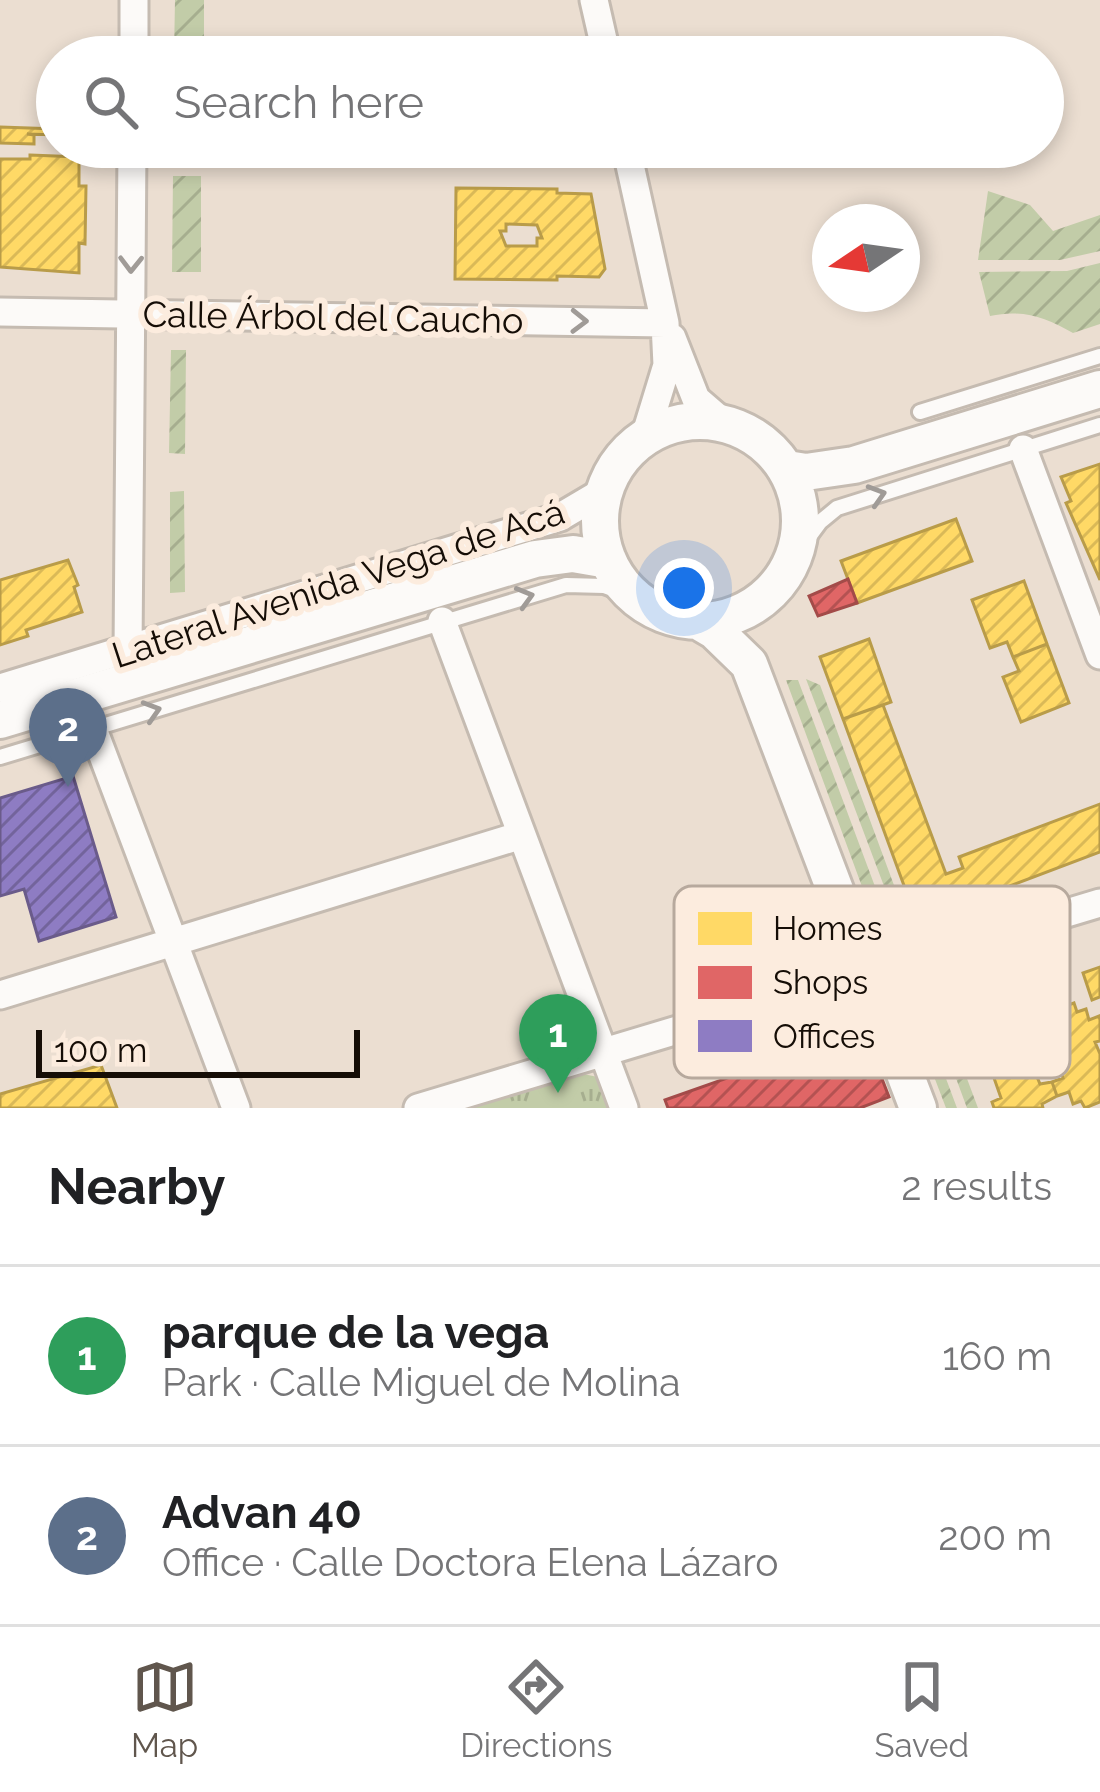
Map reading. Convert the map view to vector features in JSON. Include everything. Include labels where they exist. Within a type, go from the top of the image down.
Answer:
[{"type":"main road","points":[[787,469],[806,472],[854,465],[1100,389]]},
{"type":"main road","points":[[0,720],[555,554],[576,542],[601,506],[624,457],[644,440],[681,424],[725,424],[760,441],[798,488],[801,516],[789,564],[772,591],[741,613],[698,621],[668,617],[637,598],[608,560],[601,506]]},
{"type":"main road","points":[[801,516],[817,493],[854,465]]},
{"type":"main road","points":[[555,554],[608,560]]},
{"type":"main road","points":[[749,664],[760,602]]},
{"type":"main road","points":[[698,621],[749,664],[834,886]]},
{"type":"main road","points":[[907,1078],[918,1108]]},
{"type":"street","points":[[134,0],[134,36]]},
{"type":"street","points":[[594,0],[602,36]]},
{"type":"street","points":[[128,652],[133,168]]},
{"type":"street","points":[[631,168],[665,323],[696,399],[725,424]]},
{"type":"street","name":"Calle Árbol del Caucho","points":[[0,312],[665,323]]},
{"type":"street","points":[[644,440],[667,365],[665,323]]},
{"type":"street","points":[[1024,449],[1100,655]]},
{"type":"street","name":"Lateral Avenida Vega de Acá","points":[[0,688],[601,506]]},
{"type":"street","points":[[442,621],[624,1108]]},
{"type":"street","points":[[93,729],[236,1108]]},
{"type":"street","points":[[0,995],[523,835]]},
{"type":"street","points":[[1070,912],[1100,903]]},
{"type":"street","points":[[418,1108],[674,1033]]},
{"type":"lane","points":[[920,412],[1100,356]]},
{"type":"lane","points":[[789,564],[825,516],[837,508],[1100,425]]},
{"type":"lane","points":[[0,757],[566,585],[604,586],[637,598]]},
{"type":"green space","points":[[175,0],[204,0],[204,36],[174,36]]},
{"type":"green space","points":[[173,176],[201,176],[201,272],[172,272]]},
{"type":"green space","points":[[988,191],[1030,205],[1053,231],[1100,215],[1100,251],[1060,260],[978,260]]},
{"type":"green space","points":[[1100,263],[1100,324],[1073,333],[1033,316],[990,316],[979,272],[1067,271]]},
{"type":"green space","points":[[171,350],[186,350],[185,454],[169,453]]},
{"type":"green space","points":[[184,491],[185,592],[170,593],[170,492]]},
{"type":"green space","points":[[806,679],[820,685],[894,886],[884,886]]},
{"type":"green space","points":[[786,680],[798,680],[875,886],[862,886]]},
{"type":"green space","points":[[578,1073],[598,1077],[609,1108],[461,1108]]},
{"type":"green space","points":[[935,1078],[946,1078],[957,1108],[946,1108]]},
{"type":"green space","points":[[956,1078],[967,1078],[978,1108],[967,1108]]},
{"type":"building: Homes","points":[[0,127],[36,128],[36,134],[27,134],[34,135],[34,144],[0,143]]},
{"type":"building: Homes","points":[[36,155],[36,168],[79,168],[79,186],[86,186],[85,244],[79,243],[79,273],[0,267],[0,159]]},
{"type":"building: Homes","points":[[456,188],[591,194],[605,269],[599,277],[455,279]],"holes":[[[506,224],[537,225],[542,238],[537,238],[537,246],[506,246],[500,231],[506,231]]]},
{"type":"building: Homes","points":[[1100,464],[1100,580],[1066,503],[1071,501],[1061,477]]},
{"type":"building: Homes","points":[[956,519],[972,561],[857,603],[841,561]]},
{"type":"building: Homes","points":[[68,560],[82,612],[26,630],[28,636],[0,645],[0,580]]},
{"type":"building: Homes","points":[[1024,581],[1047,644],[1013,657],[1007,642],[990,648],[972,600]]},
{"type":"building: Homes","points":[[869,639],[891,702],[843,719],[820,657]]},
{"type":"building: Homes","points":[[1047,644],[1069,703],[1021,722],[1003,677],[1019,671],[1013,657]]},
{"type":"building: Homes","points":[[883,705],[946,874],[963,868],[959,857],[1100,804],[1100,852],[1010,886],[904,886],[843,719]]},
{"type":"building: Homes","points":[[1100,967],[1100,997],[1092,1000],[1083,973]]},
{"type":"building: Homes","points":[[1074,1003],[1077,1012],[1086,1009],[1089,1020],[1099,1016],[1100,1020],[1100,1041],[1095,1042],[1100,1054],[1100,1102],[1085,1108],[1081,1101],[1073,1104],[1069,1092],[1057,1096],[1052,1082],[1070,1078],[1070,1004]]},
{"type":"building: Homes","points":[[101,1065],[117,1108],[0,1108],[0,1094]]},
{"type":"building: Homes","points":[[994,1078],[1052,1082],[1057,1096],[1042,1104],[1043,1108],[994,1108],[992,1102],[1001,1098]]},
{"type":"building: Shops","points":[[848,579],[857,603],[818,616],[809,596]]},
{"type":"building: Shops","points":[[727,1078],[882,1078],[889,1097],[860,1108],[668,1108],[665,1100]]},
{"type":"building: Offices","points":[[73,776],[116,917],[39,941],[24,889],[0,896],[0,798]]},
{"type":"place","name":"Advan 40","points":[[68,787]]},
{"type":"place","name":"parque de la vega","points":[[558,1093]]}]
